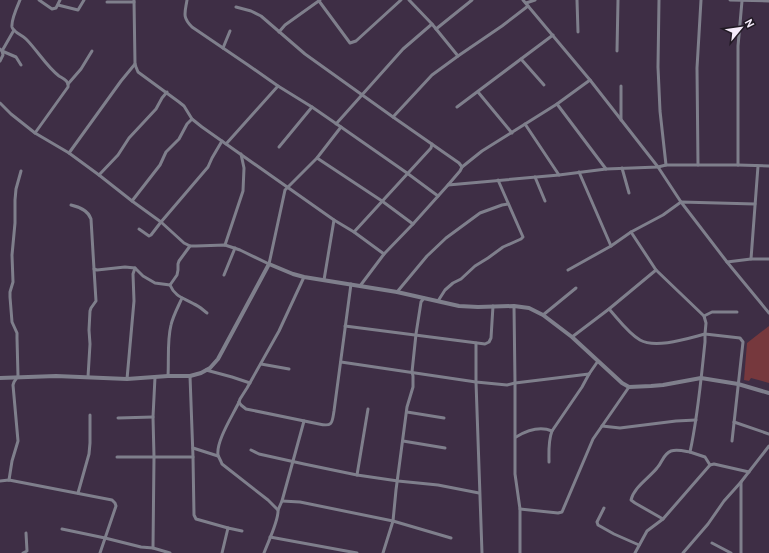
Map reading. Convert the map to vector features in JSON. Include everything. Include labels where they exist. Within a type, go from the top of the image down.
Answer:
[{"type":"street","points":[[20,0],[14,14],[12,24],[14,30],[24,37],[54,72],[68,84]]},
{"type":"street","points":[[38,0],[52,9],[56,8],[60,0]]},
{"type":"street","points":[[58,5],[78,10],[84,0]]},
{"type":"street","points":[[187,0],[185,19],[204,36],[312,107],[408,173],[438,196]]},
{"type":"street","points":[[279,32],[285,25],[319,0],[350,43],[356,41],[401,0]]},
{"type":"street","points":[[409,0],[432,24],[458,56]]},
{"type":"street","points":[[436,29],[472,0]]},
{"type":"street","points":[[393,117],[432,75],[502,26],[526,3],[535,0]]},
{"type":"street","points":[[577,0],[578,32]]},
{"type":"street","points":[[617,51],[618,0]]},
{"type":"street","points":[[659,0],[658,67],[660,111],[666,165]]},
{"type":"street","points":[[698,164],[697,68],[701,0]]},
{"type":"street","points":[[730,0],[769,2]]},
{"type":"street","points":[[107,2],[134,1],[135,64],[138,72],[182,104],[192,119],[202,127],[384,254]]},
{"type":"street","points":[[738,165],[738,46],[742,1]]},
{"type":"street","points":[[526,3],[590,80],[658,167],[681,202],[727,262],[769,313]]},
{"type":"street","points":[[236,7],[251,10],[260,16],[305,54],[459,163],[462,167]]},
{"type":"street","points":[[336,124],[403,49],[432,24]]},
{"type":"street","points":[[1,50],[14,30]]},
{"type":"street","points":[[223,48],[230,31]]},
{"type":"street","points":[[457,107],[553,35]]},
{"type":"street","points":[[0,61],[3,55],[1,50]]},
{"type":"street","points":[[1,50],[16,57],[21,65]]},
{"type":"street","points":[[35,133],[68,87],[68,84],[81,69],[92,51]]},
{"type":"street","points":[[521,59],[544,85]]},
{"type":"street","points":[[69,153],[135,64]]},
{"type":"street","points":[[360,286],[384,254],[448,185],[462,167],[482,151],[557,104],[590,80]]},
{"type":"street","points":[[226,144],[278,86]]},
{"type":"street","points":[[621,86],[621,120]]},
{"type":"street","points":[[99,175],[118,154],[129,138],[156,110],[167,92]]},
{"type":"street","points":[[478,92],[512,133]]},
{"type":"street","points":[[0,104],[35,133],[69,153],[99,175],[161,222],[184,243],[190,246],[225,245],[235,248],[292,274],[397,292],[459,306],[514,306],[528,308],[543,315],[572,337],[622,383],[629,387],[663,385],[701,378],[738,384],[769,393]]},
{"type":"street","points":[[557,104],[606,169]]},
{"type":"street","points":[[279,147],[312,107]]},
{"type":"street","points":[[132,201],[160,165],[163,156],[179,139],[187,124],[192,119]]},
{"type":"street","points":[[525,124],[559,174]]},
{"type":"street","points":[[0,378],[18,376],[56,376],[127,379],[190,376],[201,373],[210,368],[218,359],[269,264],[284,193],[287,187],[317,158],[341,127]]},
{"type":"street","points":[[139,229],[151,236],[161,222],[208,167],[222,141]]},
{"type":"street","points":[[354,232],[431,148],[432,144]]},
{"type":"street","points":[[225,245],[243,191],[244,168],[241,154]]},
{"type":"street","points":[[317,158],[382,201],[413,224]]},
{"type":"street","points":[[448,185],[606,169],[658,167],[666,165],[698,164],[769,166]]},
{"type":"street","points":[[751,259],[758,166]]},
{"type":"street","points":[[622,168],[629,194]]},
{"type":"street","points":[[9,480],[12,461],[18,441],[13,385],[18,376],[16,333],[12,322],[10,292],[12,282],[16,189],[21,171]]},
{"type":"street","points":[[579,172],[611,246]]},
{"type":"street","points":[[535,177],[545,201]]},
{"type":"street","points":[[438,301],[445,290],[453,283],[461,279],[475,266],[503,247],[522,239],[523,237],[498,180]]},
{"type":"street","points":[[568,270],[611,246],[631,232],[663,215],[681,202],[755,204]]},
{"type":"street","points":[[397,292],[428,256],[446,238],[480,213],[508,204]]},
{"type":"street","points":[[71,205],[86,212],[91,219],[96,301],[90,311],[88,330],[90,344],[88,377]]},
{"type":"street","points":[[324,280],[334,220]]},
{"type":"street","points":[[631,232],[656,270],[704,316],[706,323],[696,420],[690,452]]},
{"type":"street","points":[[170,285],[177,275],[179,261],[190,246]]},
{"type":"street","points":[[224,275],[235,248]]},
{"type":"street","points":[[727,262],[751,259],[769,259]]},
{"type":"street","points":[[94,269],[98,270],[125,267],[135,268],[143,276],[155,283],[170,285]]},
{"type":"street","points":[[127,379],[134,301],[133,274],[135,268]]},
{"type":"street","points":[[572,337],[656,270]]},
{"type":"street","points":[[278,510],[268,500],[222,464],[218,456],[218,449],[223,434],[240,398],[279,331],[304,277]]},
{"type":"street","points":[[239,402],[246,409],[326,426],[332,422],[351,284]]},
{"type":"street","points":[[170,285],[173,291],[182,298],[197,305],[207,313]]},
{"type":"street","points":[[543,315],[576,288]]},
{"type":"street","points":[[168,376],[170,331],[182,298]]},
{"type":"street","points":[[383,553],[394,521],[396,490],[406,412],[413,387],[412,372],[416,334],[421,302],[424,298]]},
{"type":"street","points":[[345,326],[485,344],[489,342],[491,338],[493,306]]},
{"type":"street","points":[[514,306],[516,437],[515,474],[520,509],[520,553]]},
{"type":"street","points":[[609,309],[633,335],[642,342],[659,344],[705,334],[735,337],[742,340],[732,441]]},
{"type":"street","points":[[704,316],[712,312],[737,312]]},
{"type":"street","points":[[476,343],[479,493],[482,553]]},
{"type":"street","points":[[549,462],[549,444],[552,431],[598,361]]},
{"type":"street","points":[[341,362],[476,382],[507,385],[589,374]]},
{"type":"street","points":[[261,364],[289,369]]},
{"type":"street","points":[[206,370],[250,383]]},
{"type":"street","points":[[190,376],[194,516],[195,518],[242,531]]},
{"type":"street","points":[[153,548],[153,417],[155,377]]},
{"type":"street","points":[[520,509],[558,513],[562,512],[593,439],[629,387]]},
{"type":"street","points":[[358,475],[368,409]]},
{"type":"street","points":[[406,412],[444,418]]},
{"type":"street","points":[[78,493],[89,454],[90,415]]},
{"type":"street","points":[[118,418],[153,417]]},
{"type":"street","points":[[602,426],[620,428],[696,420]]},
{"type":"street","points":[[264,553],[282,501],[304,421]]},
{"type":"street","points":[[734,422],[769,434]]},
{"type":"street","points":[[516,437],[534,430],[547,429],[552,431]]},
{"type":"street","points":[[403,441],[445,448]]},
{"type":"street","points":[[684,553],[769,446]]},
{"type":"street","points":[[193,448],[218,456]]},
{"type":"street","points":[[251,450],[259,454],[292,462],[358,475],[431,484],[479,493]]},
{"type":"street","points":[[663,519],[631,500],[632,496],[646,479],[658,468],[666,454],[677,450],[690,452],[705,457],[710,465]]},
{"type":"street","points":[[117,456],[193,457]]},
{"type":"street","points":[[635,553],[647,531],[663,519],[710,465],[714,464],[749,472]]},
{"type":"street","points":[[0,481],[9,480],[112,500],[116,503],[116,506],[100,553]]},
{"type":"street","points":[[741,482],[741,553]]},
{"type":"street","points":[[282,501],[300,502],[394,521],[451,538]]},
{"type":"street","points":[[604,508],[597,522],[598,525],[639,545]]},
{"type":"street","points":[[222,553],[228,528]]},
{"type":"street","points":[[62,529],[170,553]]},
{"type":"street","points":[[23,553],[28,551],[26,533]]},
{"type":"street","points":[[270,537],[357,553]]},
{"type":"street","points":[[712,544],[730,553]]},
{"type":"street","points":[[140,553],[141,547]]},
{"type":"shaded area","points":[[769,326],[769,383],[751,378],[749,381],[744,380],[747,343]]}]
